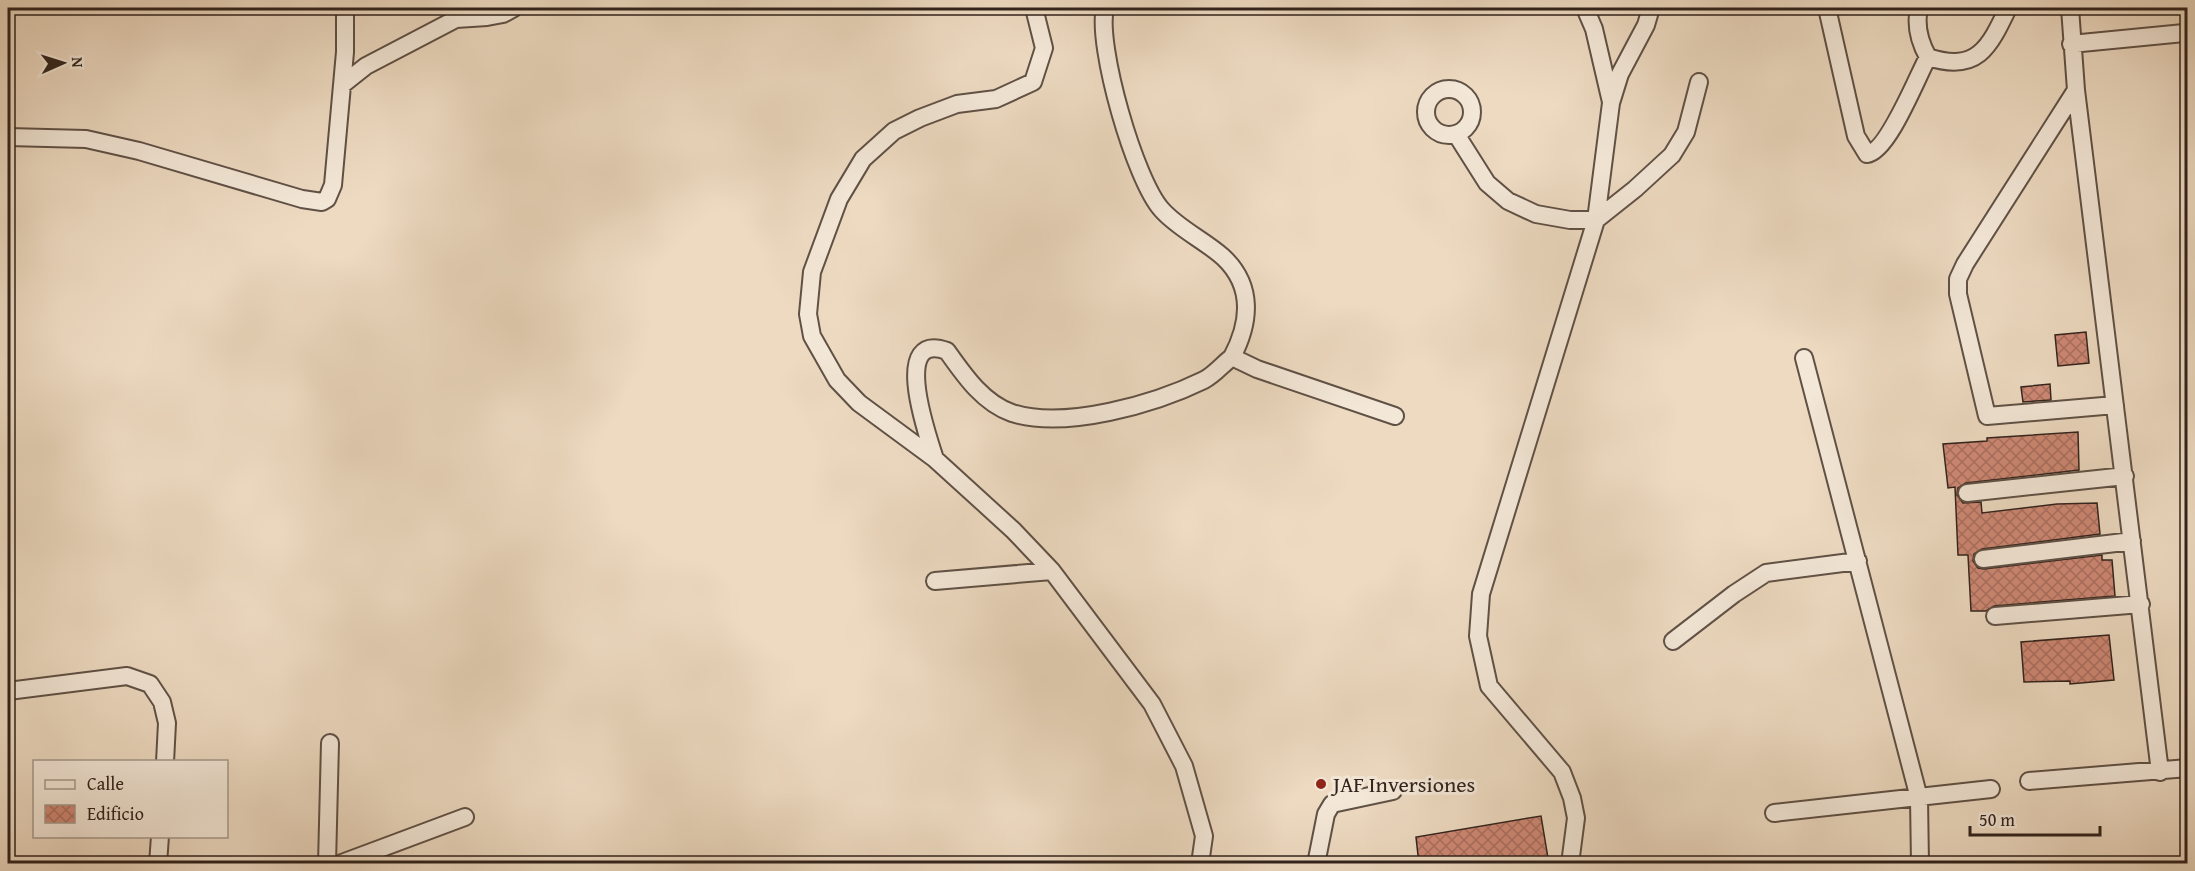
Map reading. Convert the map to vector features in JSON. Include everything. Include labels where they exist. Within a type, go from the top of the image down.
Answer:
[{"type":"street","points":[[8,137],[86,139],[139,151],[302,199],[322,202],[327,199],[333,185],[342,85],[345,8]]},
{"type":"street","points":[[342,85],[366,66],[456,19],[487,17],[514,8]]},
{"type":"street","points":[[1034,8],[1044,48],[1033,82],[996,99],[957,104],[920,118],[886,138],[863,159],[839,199],[812,272],[808,303],[812,336],[837,380],[859,403],[935,459],[1013,530],[1052,571],[1152,704],[1184,766],[1204,836],[1200,864]]},
{"type":"street","points":[[935,459],[916,384],[919,357],[925,350],[939,348],[947,351],[961,371],[992,403],[1011,412],[1038,419],[1069,418],[1153,399],[1206,380],[1232,357],[1242,338],[1246,315],[1246,293],[1236,272],[1223,257],[1161,210],[1148,190],[1136,163],[1110,66],[1102,20],[1106,8]]},
{"type":"street","points":[[1585,8],[1594,29],[1611,103]]},
{"type":"street","points":[[1570,864],[1576,818],[1562,772],[1489,686],[1478,636],[1481,594],[1596,219],[1611,103],[1620,74],[1646,25],[1651,8]]},
{"type":"street","points":[[1827,8],[1856,136],[1867,154],[1872,153],[1885,142],[1928,57]]},
{"type":"street","points":[[1919,8],[1917,28],[1920,43],[1928,57],[1955,63],[1970,61],[1983,53],[2008,8]]},
{"type":"street","points":[[2070,8],[2076,90],[2160,772]]},
{"type":"street","points":[[2071,44],[2184,33]]},
{"type":"street","points":[[1456,134],[1487,183],[1508,201],[1536,214],[1570,220],[1596,219],[1635,189],[1672,155],[1686,132],[1699,82]]},
{"type":"street","points":[[2076,90],[1965,264],[1958,279],[1958,294],[1987,416],[2115,405]]},
{"type":"street","points":[[1232,357],[1257,369],[1395,417]]},
{"type":"street","points":[[1804,358],[1919,798],[1920,864]]},
{"type":"street","points":[[1967,493],[2125,476]]},
{"type":"street","points":[[1983,559],[2132,541]]},
{"type":"street","points":[[1673,641],[1734,594],[1766,573],[1858,561]]},
{"type":"street","points":[[936,581],[1052,571]]},
{"type":"street","points":[[1995,616],[2141,604]]},
{"type":"street","points":[[8,691],[127,676],[150,684],[162,702],[167,723],[165,760]]},
{"type":"street","points":[[327,864],[330,743]]},
{"type":"street","points":[[2028,781],[2187,768]]},
{"type":"street","points":[[1774,813],[1991,789]]},
{"type":"street","points":[[1316,864],[1326,814],[1332,804],[1393,791]]},
{"type":"street","points":[[339,864],[465,817]]},
{"type":"street","points":[[158,864],[160,838]]},
{"type":"building","points":[[2086,332],[2089,363],[2058,366],[2055,335]]},
{"type":"building","points":[[2050,384],[2051,400],[2023,402],[2021,387]]},
{"type":"building","points":[[2078,432],[2079,470],[1966,483],[1958,488],[1957,495],[1963,503],[1981,502],[1982,513],[2057,504],[2097,503],[2100,534],[1982,549],[1974,554],[1973,561],[1978,568],[1984,569],[2102,555],[2102,560],[2112,560],[2115,596],[1994,606],[1986,611],[1971,611],[1968,555],[1958,555],[1955,487],[1948,488],[1943,444],[1987,441],[1987,438]]},
{"type":"building","points":[[2109,635],[2114,680],[2070,684],[2070,681],[2024,682],[2021,642]]},
{"type":"building","points":[[1541,816],[1549,864],[1419,864],[1416,837]]},
{"type":"place","name":"JAF Inversiones","points":[[1321,784]]}]
